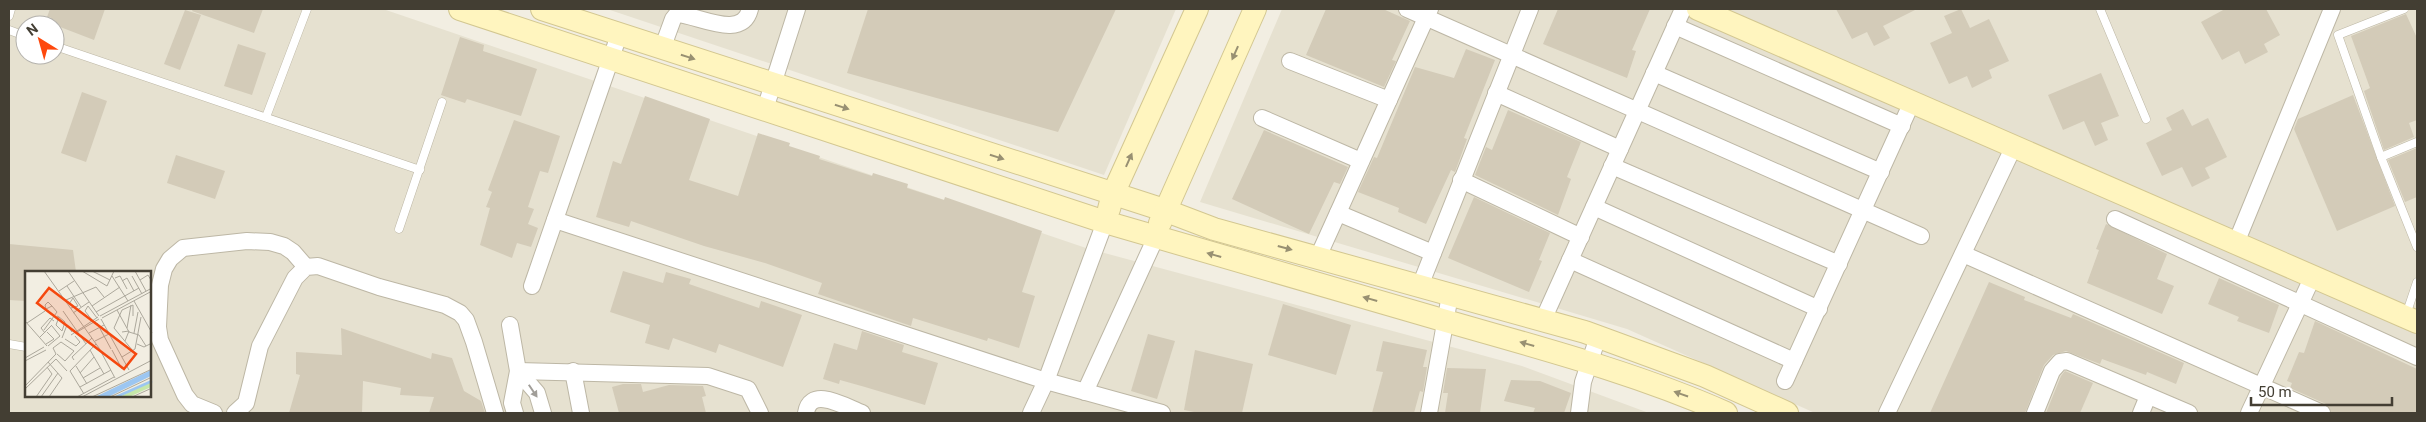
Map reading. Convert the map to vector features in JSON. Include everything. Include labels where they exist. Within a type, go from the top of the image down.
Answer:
[{"type":"street","points":[[460,9],[1105,222],[1208,254],[1590,362],[1694,399],[1726,413]]},
{"type":"street","points":[[542,9],[576,14],[619,34],[662,49],[1164,210],[1214,229],[1598,337],[1705,376],[1787,413]]},
{"type":"street","points":[[662,49],[673,19],[677,14],[733,25],[742,21],[750,9]]},
{"type":"street","points":[[766,109],[797,9]]},
{"type":"street","points":[[1031,413],[1046,381],[1105,222],[1113,194],[1197,9]]},
{"type":"street","points":[[1085,392],[1156,237],[1164,210],[1255,9]]},
{"type":"street","points":[[1407,9],[1428,13],[1511,54],[1921,236]]},
{"type":"street","points":[[1420,286],[1530,9]]},
{"type":"street","points":[[1543,320],[1683,9]]},
{"type":"street","points":[[1698,9],[2411,319]]},
{"type":"street","points":[[2236,243],[2332,9]]},
{"type":"street","points":[[1318,257],[1428,13]]},
{"type":"street","points":[[1675,26],[1905,120],[1785,381]]},
{"type":"street","points":[[532,286],[619,34]]},
{"type":"street","points":[[1290,61],[1389,100]]},
{"type":"street","points":[[1654,73],[1881,172]]},
{"type":"street","points":[[1496,93],[1620,149]]},
{"type":"street","points":[[1262,118],[1362,161]]},
{"type":"street","points":[[1887,413],[2014,146]]},
{"type":"street","points":[[1612,166],[1839,264]]},
{"type":"street","points":[[1462,180],[1580,237]]},
{"type":"street","points":[[1594,207],[1819,310]]},
{"type":"street","points":[[1338,213],[1433,253]]},
{"type":"street","points":[[2115,219],[2417,357]]},
{"type":"street","points":[[555,220],[1046,381],[1162,413]]},
{"type":"street","points":[[214,413],[192,404],[185,395],[160,340],[158,327],[160,286],[164,269],[170,259],[183,248],[247,241],[270,242],[284,246],[293,252],[306,267]]},
{"type":"street","points":[[1963,254],[2322,413]]},
{"type":"street","points":[[1570,260],[1794,361]]},
{"type":"street","points":[[235,413],[246,403],[260,346],[294,278],[306,267],[318,266],[379,287],[445,305],[460,313],[466,320],[474,342],[495,413]]},
{"type":"street","points":[[2249,413],[2313,276]]},
{"type":"street","points":[[1429,413],[1450,295]]},
{"type":"street","points":[[510,325],[518,371],[512,403],[515,413]]},
{"type":"street","points":[[1579,413],[1582,382],[1598,337]]},
{"type":"street","points":[[2035,413],[2052,372],[2060,362],[2067,361],[2189,413]]},
{"type":"street","points":[[518,371],[708,376],[748,389],[760,413]]},
{"type":"street","points":[[518,371],[537,393],[543,413]]},
{"type":"street","points":[[573,371],[581,413]]},
{"type":"street","points":[[2141,413],[2148,396]]},
{"type":"street","points":[[806,413],[809,403],[813,399],[821,398],[862,413]]},
{"type":"lane","points":[[9,16],[11,9]]},
{"type":"lane","points":[[266,117],[307,9]]},
{"type":"lane","points":[[2100,9],[2146,119]]},
{"type":"lane","points":[[2404,9],[2338,35],[2381,157],[2417,248]]},
{"type":"lane","points":[[65,49],[420,170]]},
{"type":"lane","points":[[399,229],[442,102]]},
{"type":"lane","points":[[2381,157],[2417,142]]},
{"type":"lane","points":[[2411,319],[2417,282]]},
{"type":"lane","points":[[9,344],[25,347]]},
{"type":"shaded area","points":[[9,9],[383,9],[1086,248],[1522,366],[1649,413],[9,413]]},
{"type":"shaded area","points":[[607,9],[1176,9],[1104,175]]},
{"type":"shaded area","points":[[1282,9],[2417,9],[2417,319],[2137,212],[2417,334],[2417,413],[1815,413],[1627,329],[1200,202]]},
{"type":"building","points":[[50,9],[105,9],[94,40],[65,29],[65,15],[48,15]]},
{"type":"building","points":[[193,9],[263,9],[254,33],[192,11]]},
{"type":"building","points":[[868,9],[1116,9],[1058,132],[847,73]]},
{"type":"building","points":[[1326,9],[1383,9],[1410,21],[1392,60],[1396,61],[1384,87],[1306,55]]},
{"type":"building","points":[[1558,9],[1650,9],[1632,50],[1636,51],[1627,78],[1543,44]]},
{"type":"building","points":[[1836,9],[1917,9],[1883,26],[1890,38],[1874,46],[1867,32],[1852,39]]},
{"type":"building","points":[[1961,9],[1970,28],[1989,19],[2009,61],[1989,70],[1992,78],[1972,88],[1967,76],[1949,84],[1930,43],[1952,33],[1944,16]]},
{"type":"building","points":[[2225,9],[2266,9],[2280,35],[2264,44],[2268,52],[2245,64],[2239,51],[2222,60],[2201,22]]},
{"type":"building","points":[[185,10],[201,15],[180,70],[164,64]]},
{"type":"building","points":[[2406,14],[2417,38],[2417,120],[2409,123],[2414,137],[2384,150],[2364,91],[2370,88],[2351,36]]},
{"type":"building","points":[[460,37],[484,45],[483,51],[537,69],[521,116],[467,99],[465,103],[441,95]]},
{"type":"building","points":[[238,44],[266,53],[252,95],[224,86]]},
{"type":"building","points":[[1466,49],[1495,60],[1464,138],[1467,139],[1455,172],[1451,170],[1426,224],[1398,212],[1399,208],[1358,192],[1374,157],[1377,158],[1415,67],[1454,78]]},
{"type":"building","points":[[2101,73],[2119,116],[2101,123],[2108,140],[2095,146],[2084,121],[2063,130],[2048,95]]},
{"type":"building","points":[[82,92],[107,101],[86,162],[61,153]]},
{"type":"building","points":[[2353,95],[2395,206],[2337,231],[2294,129],[2298,119]]},
{"type":"building","points":[[645,96],[710,119],[689,180],[738,196],[758,133],[790,143],[789,146],[820,156],[819,159],[872,176],[873,173],[908,184],[907,188],[944,200],[945,197],[1042,231],[1022,292],[1035,296],[1019,348],[988,338],[987,341],[913,318],[911,326],[818,294],[822,283],[765,263],[704,246],[631,221],[629,227],[596,217],[613,161],[621,164]]},
{"type":"building","points":[[2183,109],[2192,126],[2208,118],[2227,157],[2205,168],[2210,178],[2192,187],[2182,167],[2162,176],[2146,143],[2172,130],[2166,118]]},
{"type":"building","points":[[1508,110],[1581,142],[1567,177],[1571,179],[1558,215],[1475,175],[1486,147],[1492,150]]},
{"type":"building","points":[[514,120],[560,136],[548,173],[540,171],[528,207],[534,209],[528,224],[538,228],[531,247],[517,243],[512,258],[480,245],[490,208],[486,207],[492,192],[488,190]]},
{"type":"building","points":[[1264,130],[1348,167],[1340,184],[1334,182],[1309,234],[1232,199]]},
{"type":"building","points":[[2417,148],[2417,197],[2405,202],[2388,160]]},
{"type":"building","points":[[176,155],[225,171],[215,199],[167,183]]},
{"type":"building","points":[[1474,197],[1550,233],[1539,260],[1542,261],[1529,292],[1448,258]]},
{"type":"building","points":[[2106,224],[2167,254],[2157,279],[2174,286],[2162,314],[2087,283],[2099,250],[2096,249]]},
{"type":"building","points":[[9,244],[73,250],[76,271],[25,271],[25,301],[9,300]]},
{"type":"building","points":[[623,271],[663,283],[666,272],[691,279],[689,284],[759,308],[761,301],[802,315],[783,367],[719,344],[716,353],[673,338],[669,350],[645,343],[650,325],[610,312]]},
{"type":"building","points":[[2219,278],[2279,305],[2269,333],[2237,321],[2239,317],[2208,304]]},
{"type":"building","points":[[1989,282],[2025,297],[2024,300],[2071,318],[2073,314],[2184,363],[2176,384],[2147,372],[2146,375],[2102,359],[2100,364],[2066,351],[2053,355],[2044,365],[2025,413],[1930,413]]},
{"type":"building","points":[[1283,304],[1351,325],[1336,375],[1268,355]]},
{"type":"building","points":[[2315,321],[2417,369],[2417,413],[2332,413],[2326,404],[2290,388],[2292,383],[2287,381],[2299,352],[2304,353]]},
{"type":"building","points":[[341,328],[431,359],[432,353],[452,358],[464,391],[481,401],[485,413],[429,413],[434,397],[400,395],[401,388],[363,381],[362,413],[289,413],[300,375],[296,374],[296,352],[342,355]]},
{"type":"building","points":[[862,331],[904,345],[902,352],[938,363],[925,405],[840,380],[839,384],[823,379],[834,343],[857,350]]},
{"type":"building","points":[[1148,334],[1175,341],[1157,399],[1131,391]]},
{"type":"building","points":[[1383,341],[1427,350],[1423,367],[1427,367],[1423,392],[1420,391],[1414,413],[1372,413],[1383,372],[1376,371]]},
{"type":"building","points":[[1195,350],[1253,364],[1242,413],[1199,413],[1184,410]]},
{"type":"building","points":[[1447,368],[1486,369],[1480,413],[1445,413],[1448,393],[1443,393]]},
{"type":"building","points":[[2065,371],[2093,383],[2080,413],[2046,413],[2061,376]]},
{"type":"building","points":[[1511,380],[1540,381],[1571,393],[1564,413],[1533,413],[1535,408],[1504,401]]},
{"type":"building","points":[[623,384],[641,384],[643,392],[669,385],[703,386],[706,396],[702,397],[706,413],[619,413],[612,387]]}]
